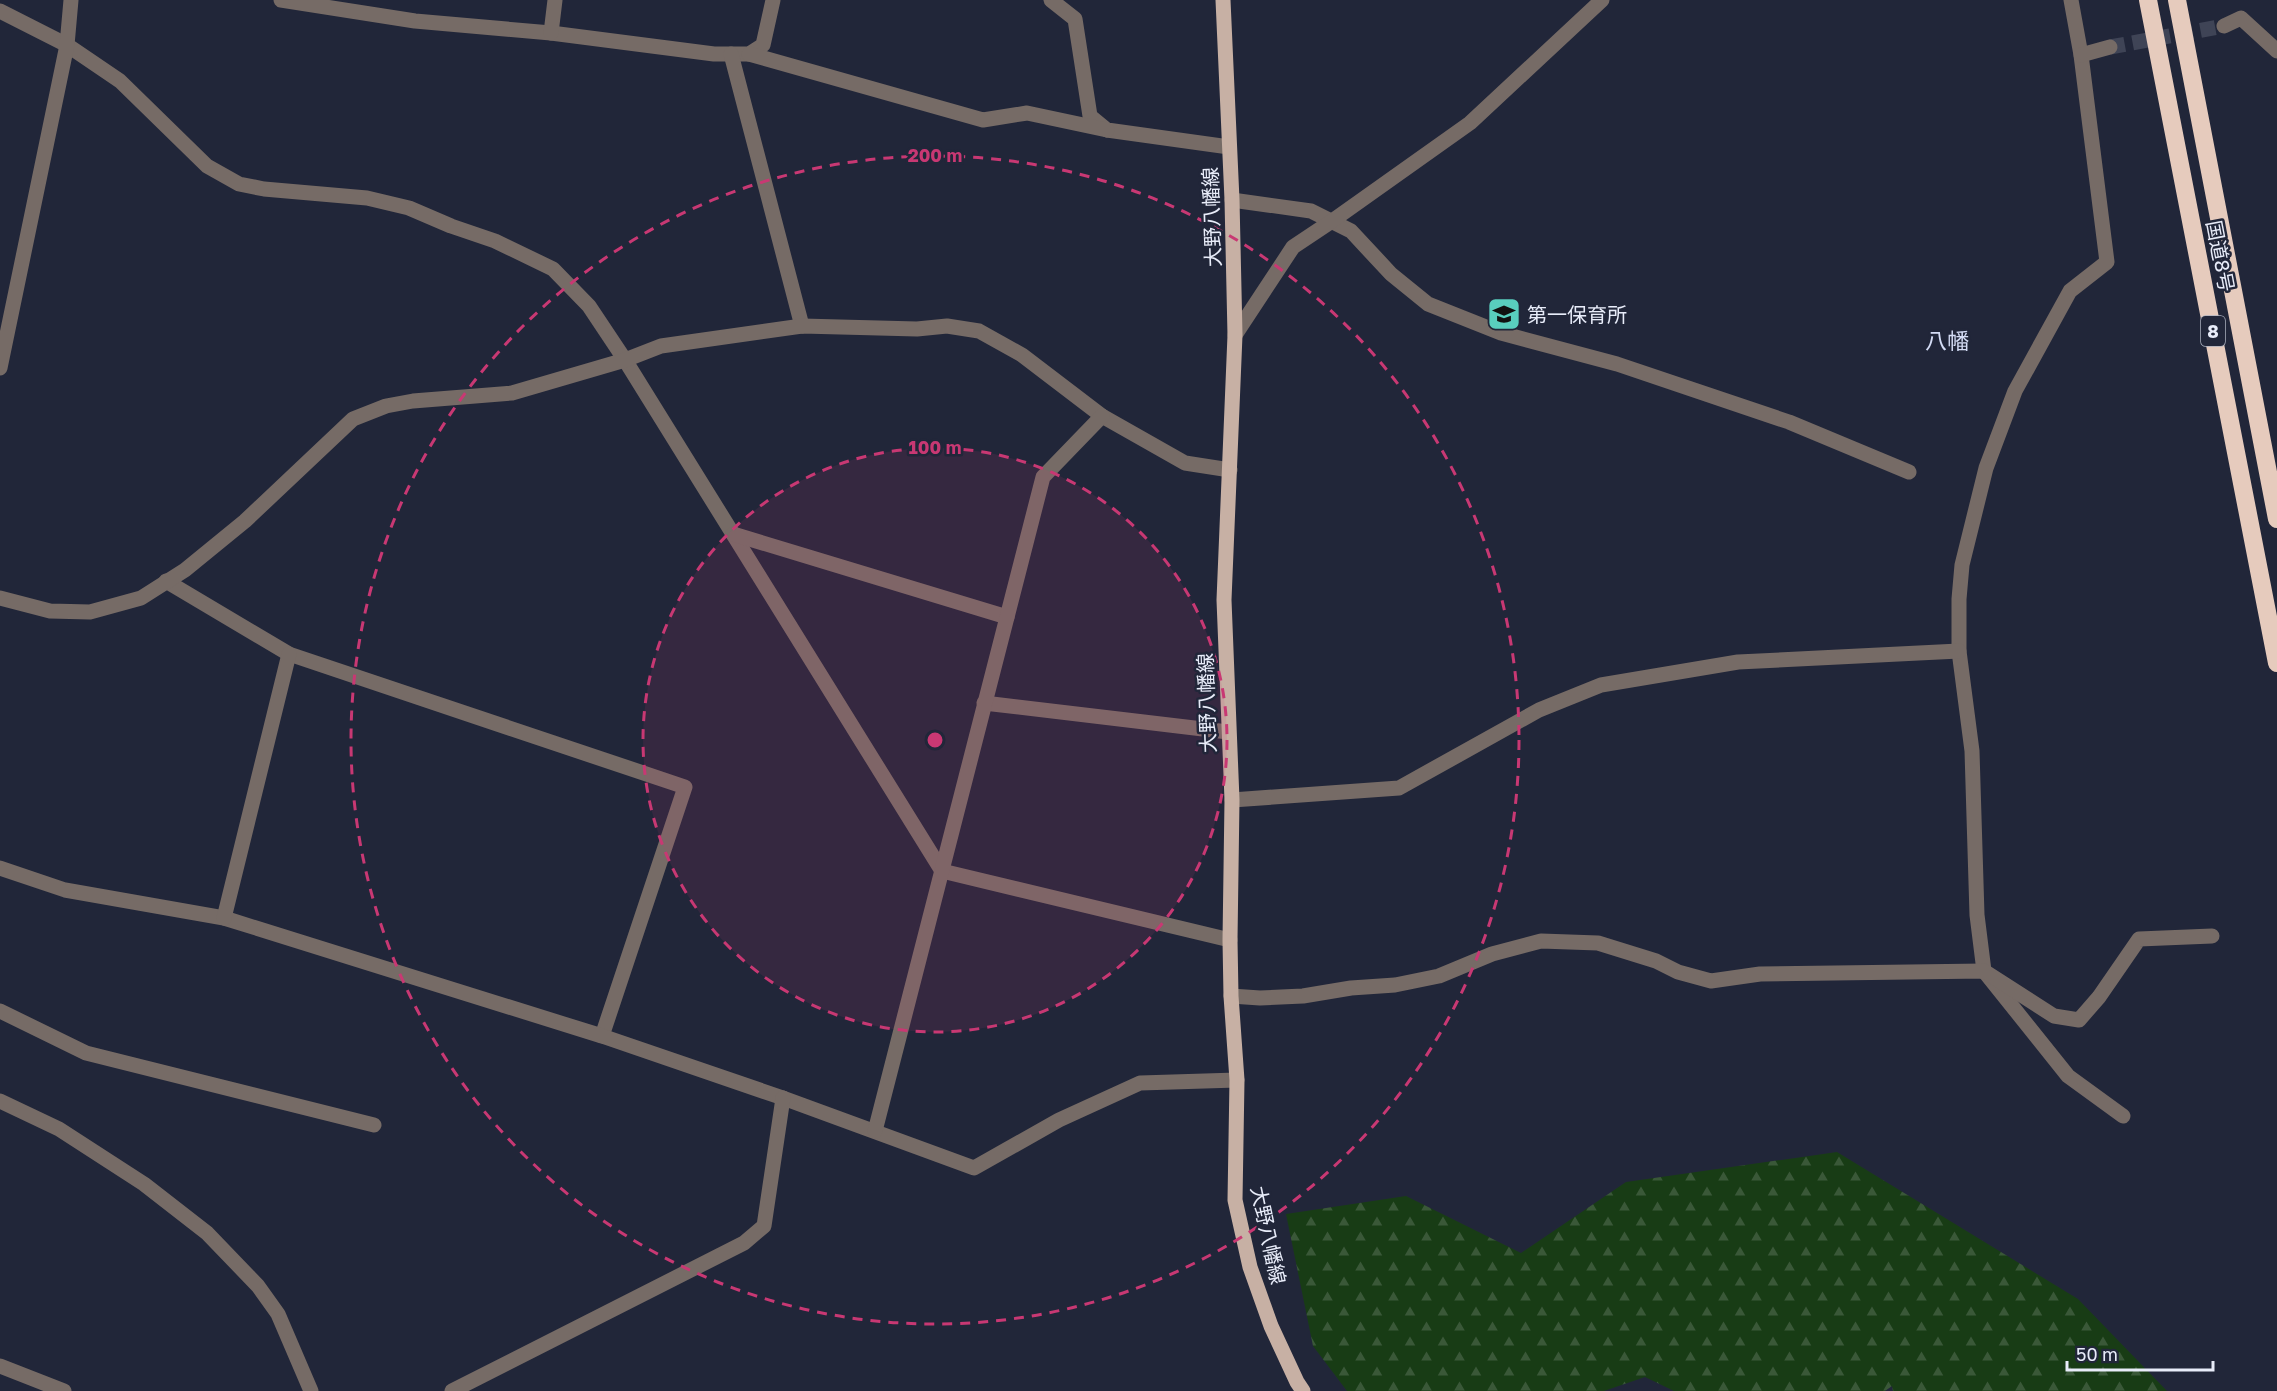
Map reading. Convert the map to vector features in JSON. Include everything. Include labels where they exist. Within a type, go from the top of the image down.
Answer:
[{"type":"highway","name":"国道8号","points":[[2148,0],[2277,663]]},
{"type":"highway","name":"国道8号","points":[[2177,0],[2277,519]]},
{"type":"main road","name":"大野八幡線","points":[[1223,0],[1232,200],[1234,335],[1224,600],[1232,800],[1230,940],[1237,1080],[1235,1200],[1253,1277],[1271,1326],[1303,1391]]},
{"type":"street","points":[[0,368],[67,45],[71,0]]},
{"type":"street","points":[[281,0],[415,21],[551,33],[714,54],[749,54],[983,120],[1028,113],[1107,130],[1229,147]]},
{"type":"street","points":[[551,33],[555,0]]},
{"type":"street","points":[[749,54],[763,45],[773,0]]},
{"type":"street","points":[[1051,0],[1075,19],[1090,116],[1107,130]]},
{"type":"street","points":[[1234,335],[1293,247],[1470,123],[1602,0]]},
{"type":"street","points":[[2071,0],[2081,55],[2107,262],[2070,291],[2015,391],[1986,468],[1962,565],[1959,599],[1959,651],[1972,751],[1977,915],[1984,970],[2068,1076],[2123,1116]]},
{"type":"street","points":[[0,11],[67,45],[120,81],[207,166],[239,184],[264,189],[368,198],[410,208],[451,226],[495,241],[553,269],[590,306],[625,360],[942,871],[1230,940]]},
{"type":"street","points":[[2224,26],[2241,18],[2277,51]]},
{"type":"street","points":[[2081,55],[2110,47]]},
{"type":"street","points":[[731,54],[802,326]]},
{"type":"street","points":[[1232,200],[1311,211],[1351,231],[1391,274],[1428,304],[1501,333],[1617,364],[1778,419],[1910,472]]},
{"type":"street","points":[[0,598],[50,611],[90,612],[141,598],[184,570],[245,521],[353,419],[386,406],[413,401],[512,393],[625,360],[661,346],[802,326],[917,329],[947,326],[979,331],[1023,355],[1102,416],[1185,463],[1230,470]]},
{"type":"street","points":[[875,1131],[1043,477],[1102,416]]},
{"type":"street","points":[[733,534],[1006,617]]},
{"type":"street","points":[[166,581],[289,654],[686,787],[602,1036]]},
{"type":"street","points":[[1232,800],[1399,788],[1539,710],[1601,685],[1738,662],[1959,651]]},
{"type":"street","points":[[224,918],[289,654]]},
{"type":"street","points":[[984,703],[1228,732]]},
{"type":"street","points":[[0,868],[65,890],[224,918],[602,1036],[783,1098],[974,1168],[1059,1120],[1140,1083],[1237,1080]]},
{"type":"street","points":[[1231,996],[1260,998],[1304,996],[1351,988],[1395,985],[1439,976],[1492,954],[1541,941],[1598,943],[1656,961],[1678,972],[1711,981],[1760,974],[1984,970],[2054,1016],[2079,1020],[2099,998],[2139,939],[2212,936]]},
{"type":"street","points":[[0,1011],[86,1053],[374,1125]]},
{"type":"street","points":[[452,1391],[744,1243],[764,1226],[783,1098]]},
{"type":"street","points":[[0,1101],[59,1129],[144,1184],[207,1233],[258,1286],[278,1314],[311,1391]]},
{"type":"street","points":[[0,1366],[64,1391]]},
{"type":"green space","points":[[1837,1152],[2078,1299],[2167,1391],[1893,1391],[1892,1386],[1885,1391],[1674,1391],[1645,1377],[1604,1391],[1347,1391],[1313,1346],[1286,1214],[1406,1196],[1521,1253],[1626,1182]]},
{"type":"tunnel","points":[[2110,47],[2224,26]]},
{"type":"place","name":"第一保育所","points":[[1504,314]]},
{"type":"district","name":"八幡","points":[[1947,340]]}]
